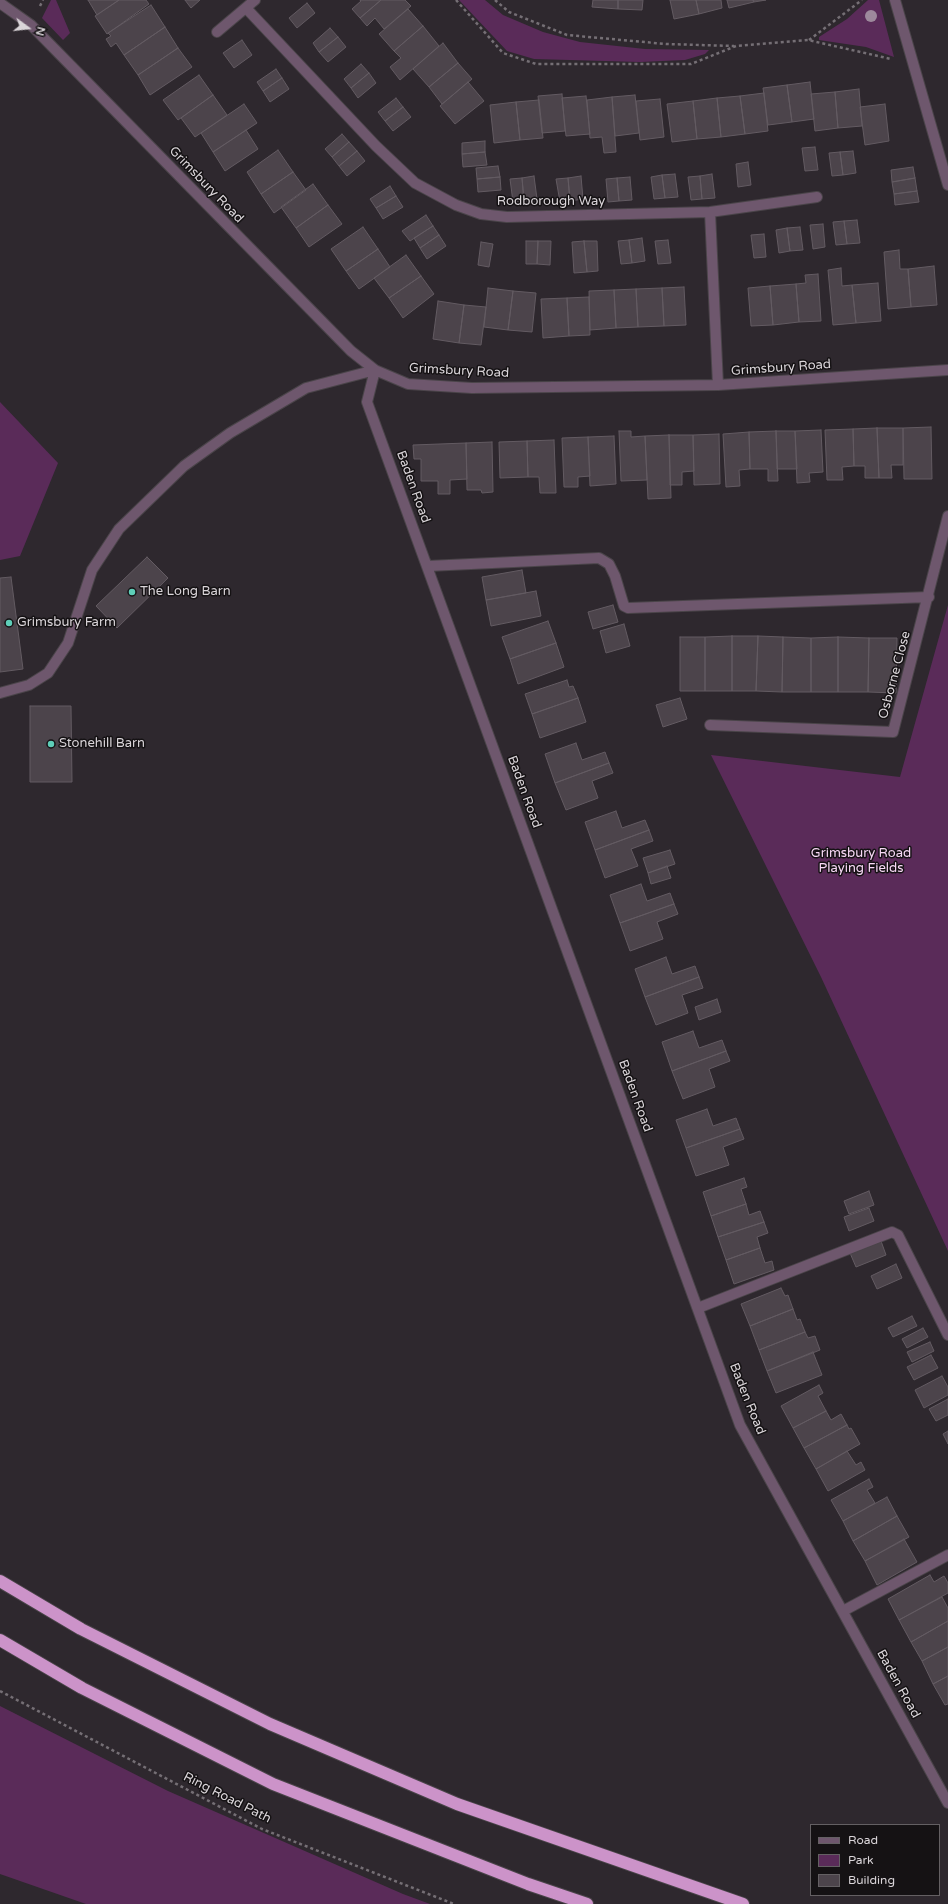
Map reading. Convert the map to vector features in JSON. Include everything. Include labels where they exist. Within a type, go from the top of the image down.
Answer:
[{"type":"highway","points":[[0,1581],[81,1629],[270,1724],[457,1804],[743,1904]]},
{"type":"highway","points":[[0,1640],[82,1688],[273,1784],[528,1884],[587,1904]]},
{"type":"street","points":[[217,32],[255,0]]},
{"type":"street","points":[[895,0],[948,185]]},
{"type":"street","name":"Grimsbury Road","points":[[0,3],[30,25],[351,351],[375,370],[408,384],[472,388],[718,385],[948,370]]},
{"type":"street","name":"Rodborough Way","points":[[246,8],[376,146],[415,183],[456,205],[481,214],[507,217],[710,212],[817,197]]},
{"type":"street","points":[[710,212],[718,385]]},
{"type":"street","points":[[0,693],[29,685],[48,673],[68,643],[92,570],[119,529],[184,466],[230,432],[306,388],[375,370]]},
{"type":"street","name":"Baden Road","points":[[375,370],[367,402],[740,1425],[948,1803]]},
{"type":"street","name":"Osborne Close","points":[[710,725],[893,732],[929,597],[948,516]]},
{"type":"street","points":[[428,566],[599,558],[609,564],[624,606],[628,608],[929,597]]},
{"type":"street","points":[[698,1308],[892,1232],[898,1235],[948,1335]]},
{"type":"street","points":[[842,1611],[948,1555]]},
{"type":"path","points":[[456,0],[503,53],[536,64],[691,64],[736,46]]},
{"type":"path","points":[[495,0],[509,12],[567,35],[666,44],[736,46],[808,40],[913,64]]},
{"type":"path","points":[[808,40],[852,10],[862,0]]},
{"type":"path","name":"Ring Road Path","points":[[0,1691],[262,1828],[454,1904]]},
{"type":"green space","points":[[51,0],[56,0],[70,33],[63,40],[42,18]]},
{"type":"green space","points":[[459,0],[485,0],[503,15],[543,32],[580,42],[645,49],[709,50],[705,54],[685,60],[640,62],[534,59],[507,51]]},
{"type":"green space","points":[[868,0],[879,0],[894,57],[866,47],[819,40],[819,37],[847,19]]},
{"type":"green space","points":[[0,402],[58,463],[20,556],[0,560]]},
{"type":"green space","name":"Grimsbury Road Playing Fields","points":[[948,605],[948,1251],[821,977],[711,755],[900,777]]},
{"type":"green space","points":[[0,1706],[168,1791],[403,1894],[430,1904],[86,1904],[0,1874]]},
{"type":"building","points":[[88,0],[119,0],[97,15]]},
{"type":"building","points":[[119,0],[146,0],[149,4],[107,34],[95,16]]},
{"type":"building","points":[[185,0],[200,0],[191,8]]},
{"type":"building","points":[[360,0],[381,0],[360,18],[352,9],[361,1]]},
{"type":"building","points":[[381,0],[405,0],[411,6],[384,29],[375,18],[367,26],[360,18]]},
{"type":"building","points":[[593,0],[618,0],[618,9],[592,7]]},
{"type":"building","points":[[618,0],[643,0],[642,10],[618,9]]},
{"type":"building","points":[[670,0],[696,0],[699,14],[674,19]]},
{"type":"building","points":[[696,0],[721,0],[722,8],[699,14]]},
{"type":"building","points":[[727,0],[753,0],[754,2],[729,8]]},
{"type":"building","points":[[753,0],[766,0],[754,2]]},
{"type":"building","points":[[307,3],[315,13],[297,28],[289,18]]},
{"type":"building","points":[[151,5],[165,27],[124,55],[116,43],[111,47],[106,39],[111,36],[108,33]]},
{"type":"building","points":[[408,9],[423,26],[394,51],[379,34]]},
{"type":"building","points":[[423,26],[439,46],[400,80],[390,67],[401,58],[394,51]]},
{"type":"building","points":[[165,27],[178,48],[138,75],[124,55]]},
{"type":"building","points":[[330,28],[338,37],[319,52],[313,43]]},
{"type":"building","points":[[338,37],[346,47],[328,62],[319,52]]},
{"type":"building","points":[[242,40],[252,55],[234,68],[223,53]]},
{"type":"building","points":[[443,43],[458,63],[429,87],[413,69]]},
{"type":"building","points":[[178,48],[192,67],[150,95],[138,75]]},
{"type":"building","points":[[458,63],[472,79],[442,104],[429,87]]},
{"type":"building","points":[[361,64],[369,73],[351,88],[344,79]]},
{"type":"building","points":[[276,69],[282,78],[263,91],[257,82]]},
{"type":"building","points":[[369,73],[376,83],[358,98],[351,88]]},
{"type":"building","points":[[199,75],[213,95],[178,120],[163,100]]},
{"type":"building","points":[[282,78],[289,89],[270,102],[263,91]]},
{"type":"building","points":[[468,82],[484,101],[455,124],[440,106]]},
{"type":"building","points":[[810,82],[814,119],[792,122],[787,85]]},
{"type":"building","points":[[787,85],[792,122],[768,125],[763,88]]},
{"type":"building","points":[[859,89],[862,126],[838,128],[835,92]]},
{"type":"building","points":[[835,92],[838,128],[815,131],[811,94]]},
{"type":"building","points":[[764,93],[768,131],[745,134],[740,96]]},
{"type":"building","points":[[562,94],[565,131],[542,133],[538,96]]},
{"type":"building","points":[[213,95],[227,115],[195,137],[181,118]]},
{"type":"building","points":[[635,95],[639,133],[615,136],[612,97]]},
{"type":"building","points":[[586,96],[590,134],[566,136],[562,98]]},
{"type":"building","points":[[740,96],[745,134],[721,137],[717,98]]},
{"type":"building","points":[[612,97],[616,152],[604,153],[602,137],[590,138],[587,100]]},
{"type":"building","points":[[396,98],[403,107],[385,121],[378,112]]},
{"type":"building","points":[[717,98],[721,137],[697,139],[693,101]]},
{"type":"building","points":[[660,99],[664,137],[640,140],[636,101]]},
{"type":"building","points":[[539,100],[543,138],[520,140],[516,102]]},
{"type":"building","points":[[693,101],[697,139],[672,142],[667,104]]},
{"type":"building","points":[[516,102],[520,140],[494,143],[490,105]]},
{"type":"building","points":[[244,104],[257,123],[213,152],[201,133]]},
{"type":"building","points":[[885,104],[889,141],[865,145],[860,107]]},
{"type":"building","points":[[403,107],[411,117],[393,131],[385,121]]},
{"type":"building","points":[[246,130],[258,149],[225,171],[213,152]]},
{"type":"building","points":[[342,134],[349,142],[332,157],[325,149]]},
{"type":"building","points":[[485,141],[485,152],[462,154],[462,143]]},
{"type":"building","points":[[349,142],[357,151],[339,166],[332,157]]},
{"type":"building","points":[[815,147],[818,170],[805,171],[802,148]]},
{"type":"building","points":[[278,150],[293,172],[261,194],[247,172]]},
{"type":"building","points":[[357,151],[365,161],[347,176],[339,166]]},
{"type":"building","points":[[853,151],[856,173],[843,175],[840,152]]},
{"type":"building","points":[[485,152],[487,165],[463,167],[462,154]]},
{"type":"building","points":[[840,152],[843,175],[832,176],[829,153]]},
{"type":"building","points":[[748,162],[751,185],[738,187],[736,164]]},
{"type":"building","points":[[498,166],[500,177],[477,179],[476,168]]},
{"type":"building","points":[[913,167],[915,178],[892,182],[891,170]]},
{"type":"building","points":[[293,172],[306,190],[274,213],[261,194]]},
{"type":"building","points":[[675,174],[678,197],[665,198],[662,175]]},
{"type":"building","points":[[712,174],[715,198],[702,199],[700,176]]},
{"type":"building","points":[[662,175],[665,198],[654,199],[651,177]]},
{"type":"building","points":[[534,176],[537,199],[524,201],[522,178]]},
{"type":"building","points":[[581,176],[583,199],[570,201],[568,178]]},
{"type":"building","points":[[700,176],[702,199],[691,200],[688,177]]},
{"type":"building","points":[[500,177],[501,190],[478,192],[477,179]]},
{"type":"building","points":[[630,177],[632,200],[619,201],[617,178]]},
{"type":"building","points":[[522,178],[524,201],[513,202],[510,179]]},
{"type":"building","points":[[568,178],[570,201],[560,202],[556,179]]},
{"type":"building","points":[[617,178],[619,201],[608,202],[606,179]]},
{"type":"building","points":[[915,178],[917,191],[894,194],[892,182]]},
{"type":"building","points":[[313,184],[328,205],[296,228],[281,207]]},
{"type":"building","points":[[390,186],[396,196],[376,208],[370,199]]},
{"type":"building","points":[[917,191],[919,202],[895,205],[894,194]]},
{"type":"building","points":[[396,196],[403,207],[383,219],[376,208]]},
{"type":"building","points":[[328,205],[342,224],[309,247],[296,228]]},
{"type":"building","points":[[426,215],[433,226],[410,241],[402,231]]},
{"type":"building","points":[[857,220],[860,243],[847,244],[844,221]]},
{"type":"building","points":[[844,221],[847,244],[836,245],[833,222]]},
{"type":"building","points":[[823,224],[825,247],[813,249],[810,225]]},
{"type":"building","points":[[433,226],[439,235],[420,248],[414,238]]},
{"type":"building","points":[[363,227],[378,249],[346,271],[331,249]]},
{"type":"building","points":[[800,227],[803,250],[790,251],[787,228]]},
{"type":"building","points":[[787,228],[790,251],[779,253],[776,230]]},
{"type":"building","points":[[764,234],[766,257],[754,258],[751,235]]},
{"type":"building","points":[[439,235],[446,246],[427,259],[420,248]]},
{"type":"building","points":[[642,238],[645,261],[632,263],[629,240]]},
{"type":"building","points":[[629,240],[632,263],[621,264],[618,241]]},
{"type":"building","points":[[668,240],[671,263],[658,264],[655,241]]},
{"type":"building","points":[[526,241],[538,241],[537,264],[526,264]]},
{"type":"building","points":[[538,241],[551,241],[550,265],[537,264]]},
{"type":"building","points":[[584,241],[587,272],[574,273],[572,242]]},
{"type":"building","points":[[584,241],[597,241],[598,271],[587,272]]},
{"type":"building","points":[[481,242],[493,244],[489,267],[478,265]]},
{"type":"building","points":[[378,249],[390,267],[359,289],[346,271]]},
{"type":"building","points":[[899,250],[900,269],[908,269],[911,307],[888,309],[884,252]]},
{"type":"building","points":[[406,255],[421,276],[389,298],[374,278]]},
{"type":"building","points":[[934,266],[937,305],[911,307],[908,269]]},
{"type":"building","points":[[841,268],[842,286],[852,285],[856,323],[833,325],[828,270]]},
{"type":"building","points":[[818,274],[821,321],[799,322],[796,284],[806,283],[805,275]]},
{"type":"building","points":[[421,276],[434,294],[403,318],[389,298]]},
{"type":"building","points":[[878,283],[881,321],[856,323],[852,285]]},
{"type":"building","points":[[796,284],[799,322],[773,325],[770,286]]},
{"type":"building","points":[[770,286],[773,325],[751,326],[748,288]]},
{"type":"building","points":[[684,287],[686,325],[664,326],[662,288]]},
{"type":"building","points":[[488,288],[513,291],[508,330],[484,327]]},
{"type":"building","points":[[662,288],[664,326],[638,327],[636,289]]},
{"type":"building","points":[[636,289],[638,327],[616,328],[614,290]]},
{"type":"building","points":[[614,290],[616,328],[590,330],[589,291]]},
{"type":"building","points":[[513,291],[536,293],[532,332],[508,330]]},
{"type":"building","points":[[589,297],[590,335],[569,336],[567,298]]},
{"type":"building","points":[[567,298],[569,336],[543,338],[541,299]]},
{"type":"building","points":[[438,301],[464,305],[459,343],[433,339]]},
{"type":"building","points":[[464,305],[486,307],[481,345],[459,343]]},
{"type":"building","points":[[931,427],[932,479],[904,479],[903,428]]},
{"type":"building","points":[[877,428],[903,428],[903,465],[891,465],[892,478],[879,478]]},
{"type":"building","points":[[877,428],[879,478],[865,478],[865,466],[854,466],[853,429]]},
{"type":"building","points":[[853,429],[854,466],[842,467],[843,480],[827,480],[825,430]]},
{"type":"building","points":[[821,430],[823,472],[809,473],[810,482],[797,483],[795,431]]},
{"type":"building","points":[[619,431],[631,431],[631,437],[645,436],[647,480],[621,481]]},
{"type":"building","points":[[776,431],[795,431],[797,469],[777,469]]},
{"type":"building","points":[[776,431],[778,481],[768,481],[768,469],[750,469],[749,432]]},
{"type":"building","points":[[749,432],[750,469],[739,470],[740,486],[726,487],[723,434]]},
{"type":"building","points":[[719,434],[720,484],[694,485],[693,435]]},
{"type":"building","points":[[669,435],[693,435],[694,471],[682,472],[682,485],[670,485]]},
{"type":"building","points":[[669,435],[671,498],[648,499],[645,436]]},
{"type":"building","points":[[614,436],[616,484],[590,486],[588,437]]},
{"type":"building","points":[[588,437],[590,476],[578,477],[578,487],[564,487],[562,438]]},
{"type":"building","points":[[554,440],[556,493],[540,493],[539,477],[528,477],[527,441]]},
{"type":"building","points":[[527,441],[528,477],[500,478],[499,442]]},
{"type":"building","points":[[492,442],[493,492],[482,493],[481,490],[467,490],[466,443]]},
{"type":"building","points":[[466,443],[467,479],[450,480],[450,494],[438,494],[438,481],[421,481],[421,459],[414,459],[413,445]]},
{"type":"building","name":"The Long Barn","points":[[147,557],[168,578],[117,628],[96,606]]},
{"type":"building","points":[[522,570],[526,593],[486,600],[482,577]]},
{"type":"building","name":"Grimsbury Farm","points":[[11,577],[23,669],[0,672],[0,578]]},
{"type":"building","points":[[536,591],[541,616],[491,626],[486,600]]},
{"type":"building","points":[[613,605],[618,622],[593,629],[588,612]]},
{"type":"building","points":[[548,621],[556,643],[510,659],[502,637]]},
{"type":"building","points":[[624,624],[630,646],[606,653],[600,631]]},
{"type":"building","points":[[732,636],[758,636],[756,691],[732,691]]},
{"type":"building","points":[[732,636],[732,691],[705,691],[705,637]]},
{"type":"building","points":[[758,636],[783,637],[782,692],[756,691]]},
{"type":"building","points":[[680,637],[705,637],[705,691],[680,691]]},
{"type":"building","points":[[783,637],[811,638],[811,692],[782,692]]},
{"type":"building","points":[[838,637],[869,638],[868,692],[838,692]]},
{"type":"building","points":[[838,637],[838,692],[811,692],[811,638]]},
{"type":"building","points":[[869,638],[897,638],[896,693],[868,692]]},
{"type":"building","points":[[556,643],[564,667],[518,684],[510,659]]},
{"type":"building","points":[[567,680],[569,687],[573,686],[578,698],[532,714],[525,694]]},
{"type":"building","points":[[578,698],[586,722],[540,738],[532,714]]},
{"type":"building","points":[[680,698],[687,719],[663,727],[656,705]]},
{"type":"building","name":"Stonehill Barn","points":[[30,706],[71,706],[72,782],[30,782]]},
{"type":"building","points":[[576,743],[582,760],[605,752],[609,763],[555,783],[545,754]]},
{"type":"building","points":[[609,763],[613,773],[592,781],[598,798],[566,810],[555,783]]},
{"type":"building","points":[[616,811],[622,828],[645,820],[649,830],[595,850],[585,822]]},
{"type":"building","points":[[649,830],[653,841],[631,849],[638,866],[605,878],[595,850]]},
{"type":"building","points":[[670,850],[675,864],[648,873],[643,858]]},
{"type":"building","points":[[667,866],[671,878],[651,884],[648,873]]},
{"type":"building","points":[[641,884],[647,901],[670,893],[674,904],[620,923],[610,895]]},
{"type":"building","points":[[674,904],[678,914],[657,922],[663,939],[630,951],[620,923]]},
{"type":"building","points":[[666,957],[672,974],[695,966],[699,977],[645,997],[635,969]]},
{"type":"building","points":[[699,977],[703,988],[682,995],[688,1013],[656,1025],[645,997]]},
{"type":"building","points":[[717,999],[721,1012],[699,1020],[695,1007]]},
{"type":"building","points":[[693,1031],[699,1048],[722,1040],[726,1051],[672,1071],[662,1042]]},
{"type":"building","points":[[726,1051],[730,1061],[709,1069],[715,1087],[683,1099],[672,1071]]},
{"type":"building","points":[[707,1109],[713,1126],[736,1118],[740,1129],[686,1148],[676,1120]]},
{"type":"building","points":[[740,1129],[744,1139],[723,1147],[729,1165],[696,1176],[686,1148]]},
{"type":"building","points":[[744,1178],[747,1187],[741,1189],[746,1204],[711,1216],[703,1192]]},
{"type":"building","points":[[869,1191],[874,1205],[849,1214],[844,1201]]},
{"type":"building","points":[[746,1204],[749,1215],[760,1211],[764,1222],[718,1237],[711,1216]]},
{"type":"building","points":[[869,1208],[874,1221],[849,1231],[844,1217]]},
{"type":"building","points":[[764,1222],[768,1233],[757,1237],[760,1248],[726,1260],[718,1237]]},
{"type":"building","points":[[881,1241],[886,1255],[856,1267],[850,1253]]},
{"type":"building","points":[[760,1248],[765,1263],[772,1261],[774,1270],[734,1284],[726,1260]]},
{"type":"building","points":[[896,1264],[902,1278],[877,1289],[871,1276]]},
{"type":"building","points":[[781,1288],[785,1296],[788,1295],[793,1309],[750,1326],[741,1304]]},
{"type":"building","points":[[793,1309],[797,1320],[800,1319],[805,1332],[759,1350],[750,1326]]},
{"type":"building","points":[[912,1316],[917,1326],[893,1337],[888,1328]]},
{"type":"building","points":[[923,1328],[928,1337],[907,1348],[902,1339]]},
{"type":"building","points":[[805,1332],[808,1338],[815,1336],[820,1350],[767,1371],[759,1350]]},
{"type":"building","points":[[930,1342],[934,1351],[912,1362],[907,1352]]},
{"type":"building","points":[[813,1352],[822,1375],[776,1393],[767,1371]]},
{"type":"building","points":[[931,1355],[938,1368],[914,1380],[907,1367]]},
{"type":"building","points":[[942,1376],[948,1387],[948,1395],[924,1408],[915,1390]]},
{"type":"building","points":[[819,1385],[823,1393],[818,1396],[826,1411],[793,1428],[781,1406]]},
{"type":"building","points":[[948,1399],[948,1415],[936,1421],[929,1409]]},
{"type":"building","points":[[826,1411],[831,1420],[841,1414],[847,1425],[804,1448],[793,1428]]},
{"type":"building","points":[[847,1425],[849,1429],[851,1428],[860,1444],[816,1469],[804,1448]]},
{"type":"building","points":[[948,1431],[948,1444],[943,1434]]},
{"type":"building","points":[[847,1451],[856,1465],[861,1462],[865,1470],[828,1491],[816,1469]]},
{"type":"building","points":[[869,1479],[873,1487],[867,1490],[875,1503],[843,1521],[831,1500]]},
{"type":"building","points":[[887,1497],[897,1516],[853,1541],[843,1521]]},
{"type":"building","points":[[897,1516],[909,1537],[865,1561],[853,1541]]},
{"type":"building","points":[[904,1539],[917,1562],[877,1585],[865,1561]]},
{"type":"building","points":[[930,1575],[934,1582],[944,1576],[948,1583],[948,1593],[899,1620],[888,1599]]},
{"type":"building","points":[[942,1597],[948,1608],[948,1621],[911,1642],[899,1620]]},
{"type":"building","points":[[948,1621],[948,1647],[922,1661],[911,1642]]},
{"type":"building","points":[[948,1647],[948,1676],[933,1684],[922,1661]]},
{"type":"building","points":[[948,1676],[948,1704],[945,1705],[933,1684]]},
{"type":"place","name":"The Long Barn","points":[[132,592]]},
{"type":"place","name":"Grimsbury Farm","points":[[9,623]]},
{"type":"place","name":"Stonehill Barn","points":[[51,744]]}]
